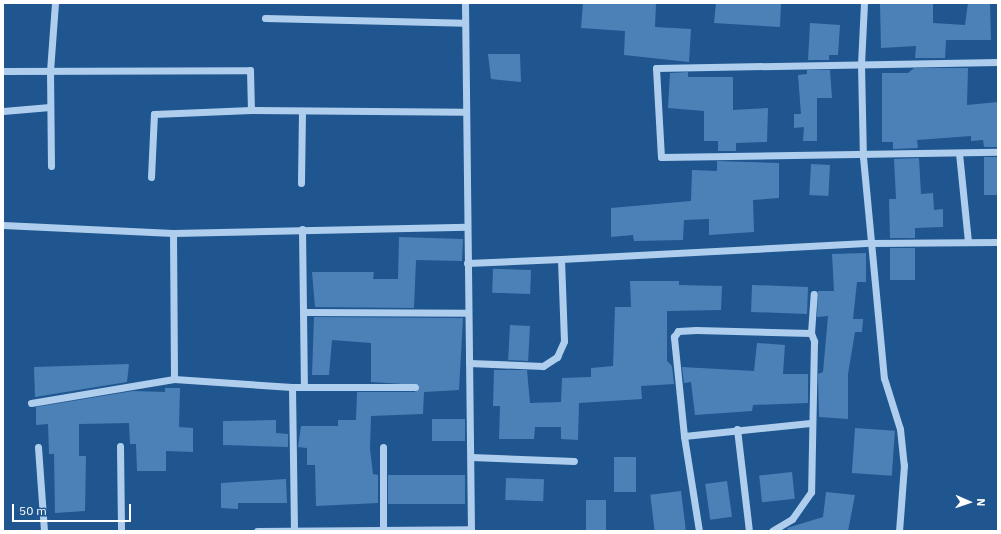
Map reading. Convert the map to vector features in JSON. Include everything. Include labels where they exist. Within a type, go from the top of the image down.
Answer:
[{"type":"street","points":[[52,166],[50,71],[55,3]]},
{"type":"street","points":[[257,531],[471,530],[470,363],[464,112],[465,3]]},
{"type":"street","points":[[864,3],[861,64],[864,156],[884,378],[900,429],[904,465],[899,531]]},
{"type":"street","points":[[265,18],[464,23]]},
{"type":"street","points":[[998,62],[656,68],[657,134],[661,157],[864,156],[998,152]]},
{"type":"street","points":[[3,71],[250,70],[251,110]]},
{"type":"street","points":[[3,111],[50,107]]},
{"type":"street","points":[[151,177],[154,114],[251,110],[302,112],[464,112]]},
{"type":"street","points":[[301,183],[302,112]]},
{"type":"street","points":[[959,153],[968,242]]},
{"type":"street","points":[[3,225],[173,233],[302,229],[467,227]]},
{"type":"street","points":[[302,229],[304,387]]},
{"type":"street","points":[[173,233],[174,379]]},
{"type":"street","points":[[467,263],[561,260],[872,243],[998,242]]},
{"type":"street","points":[[470,363],[543,366],[557,357],[564,341],[561,260]]},
{"type":"street","points":[[772,531],[792,519],[810,492],[810,423],[814,341],[811,333],[814,294]]},
{"type":"street","points":[[304,312],[468,313]]},
{"type":"street","points":[[699,531],[684,436],[674,338],[678,331],[811,333]]},
{"type":"street","points":[[31,403],[174,379],[292,387],[415,387]]},
{"type":"street","points":[[292,387],[294,530]]},
{"type":"street","points":[[684,436],[737,429],[810,423]]},
{"type":"street","points":[[737,429],[749,531]]},
{"type":"street","points":[[120,446],[121,531]]},
{"type":"street","points":[[38,447],[44,531]]},
{"type":"street","points":[[383,447],[384,531]]},
{"type":"street","points":[[471,457],[574,461]]},
{"type":"building","points":[[583,3],[656,3],[655,27],[691,29],[689,62],[624,55],[625,31],[581,28]]},
{"type":"building","points":[[716,3],[781,3],[780,27],[714,23]]},
{"type":"building","points":[[880,3],[933,3],[933,23],[965,25],[968,3],[990,3],[991,40],[946,40],[945,58],[915,58],[916,46],[881,48]]},
{"type":"building","points":[[810,23],[840,25],[838,55],[829,55],[829,60],[808,60]]},
{"type":"building","points":[[488,54],[520,54],[521,82],[491,79]]},
{"type":"building","points":[[914,68],[968,68],[967,105],[998,102],[998,147],[984,147],[983,140],[971,141],[971,136],[917,140],[918,148],[893,149],[893,142],[882,142],[882,73],[908,73]]},
{"type":"building","points":[[807,70],[830,70],[832,98],[817,98],[817,141],[803,141],[804,127],[794,128],[794,114],[801,114],[798,75],[807,74]]},
{"type":"building","points":[[688,72],[688,77],[733,77],[733,110],[768,108],[767,142],[736,143],[736,151],[718,151],[718,141],[704,141],[704,111],[668,108],[670,73]]},
{"type":"building","points":[[984,157],[998,157],[998,195],[984,195]]},
{"type":"building","points":[[919,158],[921,194],[933,193],[934,210],[943,209],[943,227],[915,228],[915,238],[890,238],[889,199],[896,199],[894,159]]},
{"type":"building","points":[[717,161],[779,163],[779,198],[753,200],[754,232],[709,235],[709,219],[684,220],[683,240],[634,241],[633,235],[611,237],[611,208],[691,201],[692,170],[717,171]]},
{"type":"building","points":[[811,164],[830,165],[828,196],[809,195]]},
{"type":"building","points":[[399,237],[463,239],[462,261],[416,260],[414,308],[315,307],[312,272],[374,272],[373,279],[398,279]]},
{"type":"building","points":[[890,248],[915,248],[915,280],[890,280]]},
{"type":"building","points":[[866,253],[866,282],[857,282],[853,319],[863,319],[862,332],[855,332],[848,374],[848,419],[819,417],[818,374],[823,372],[828,316],[817,317],[818,291],[834,291],[832,254]]},
{"type":"building","points":[[493,269],[531,270],[530,294],[492,293]]},
{"type":"building","points":[[630,281],[679,281],[679,285],[722,286],[721,310],[667,311],[667,361],[672,366],[674,384],[641,386],[642,399],[579,403],[578,440],[561,439],[561,427],[535,427],[534,439],[499,439],[500,406],[493,406],[494,370],[527,370],[530,403],[561,402],[562,378],[591,377],[591,368],[613,366],[615,307],[631,307]]},
{"type":"building","points":[[752,285],[808,287],[807,314],[751,312]]},
{"type":"building","points":[[314,317],[463,318],[459,390],[424,392],[423,414],[371,416],[370,449],[373,474],[378,475],[378,503],[316,506],[315,465],[307,465],[307,448],[298,447],[301,426],[338,426],[338,420],[356,420],[357,392],[415,392],[419,385],[371,382],[371,343],[332,340],[329,375],[312,375]]},
{"type":"building","points":[[510,325],[530,326],[528,361],[508,360]]},
{"type":"building","points":[[757,343],[785,345],[783,374],[808,374],[808,403],[753,405],[752,411],[695,415],[691,382],[684,383],[682,367],[754,371]]},
{"type":"building","points":[[129,364],[127,382],[35,397],[34,367]]},
{"type":"building","points":[[165,388],[180,388],[179,427],[193,428],[193,452],[166,451],[166,471],[137,471],[136,444],[130,444],[129,423],[79,424],[79,456],[86,456],[85,511],[55,513],[54,454],[49,454],[48,424],[36,425],[36,407],[133,391],[165,392]]},
{"type":"building","points":[[432,419],[465,419],[465,441],[432,441]]},
{"type":"building","points":[[276,420],[276,433],[288,434],[288,447],[223,445],[223,421]]},
{"type":"building","points":[[855,428],[895,431],[892,476],[852,473]]},
{"type":"building","points":[[614,457],[636,457],[636,492],[614,492]]},
{"type":"building","points":[[792,472],[795,499],[762,502],[759,475]]},
{"type":"building","points":[[388,475],[465,475],[465,504],[388,504]]},
{"type":"building","points":[[506,478],[544,479],[543,501],[505,500]]},
{"type":"building","points":[[286,479],[287,503],[238,503],[238,509],[221,508],[221,483]]},
{"type":"building","points":[[727,481],[732,517],[710,520],[705,484]]},
{"type":"building","points":[[681,491],[686,530],[655,531],[650,495]]},
{"type":"building","points":[[826,492],[855,495],[848,531],[788,531],[787,528],[823,517]]},
{"type":"building","points":[[586,500],[606,500],[606,531],[586,531]]}]
